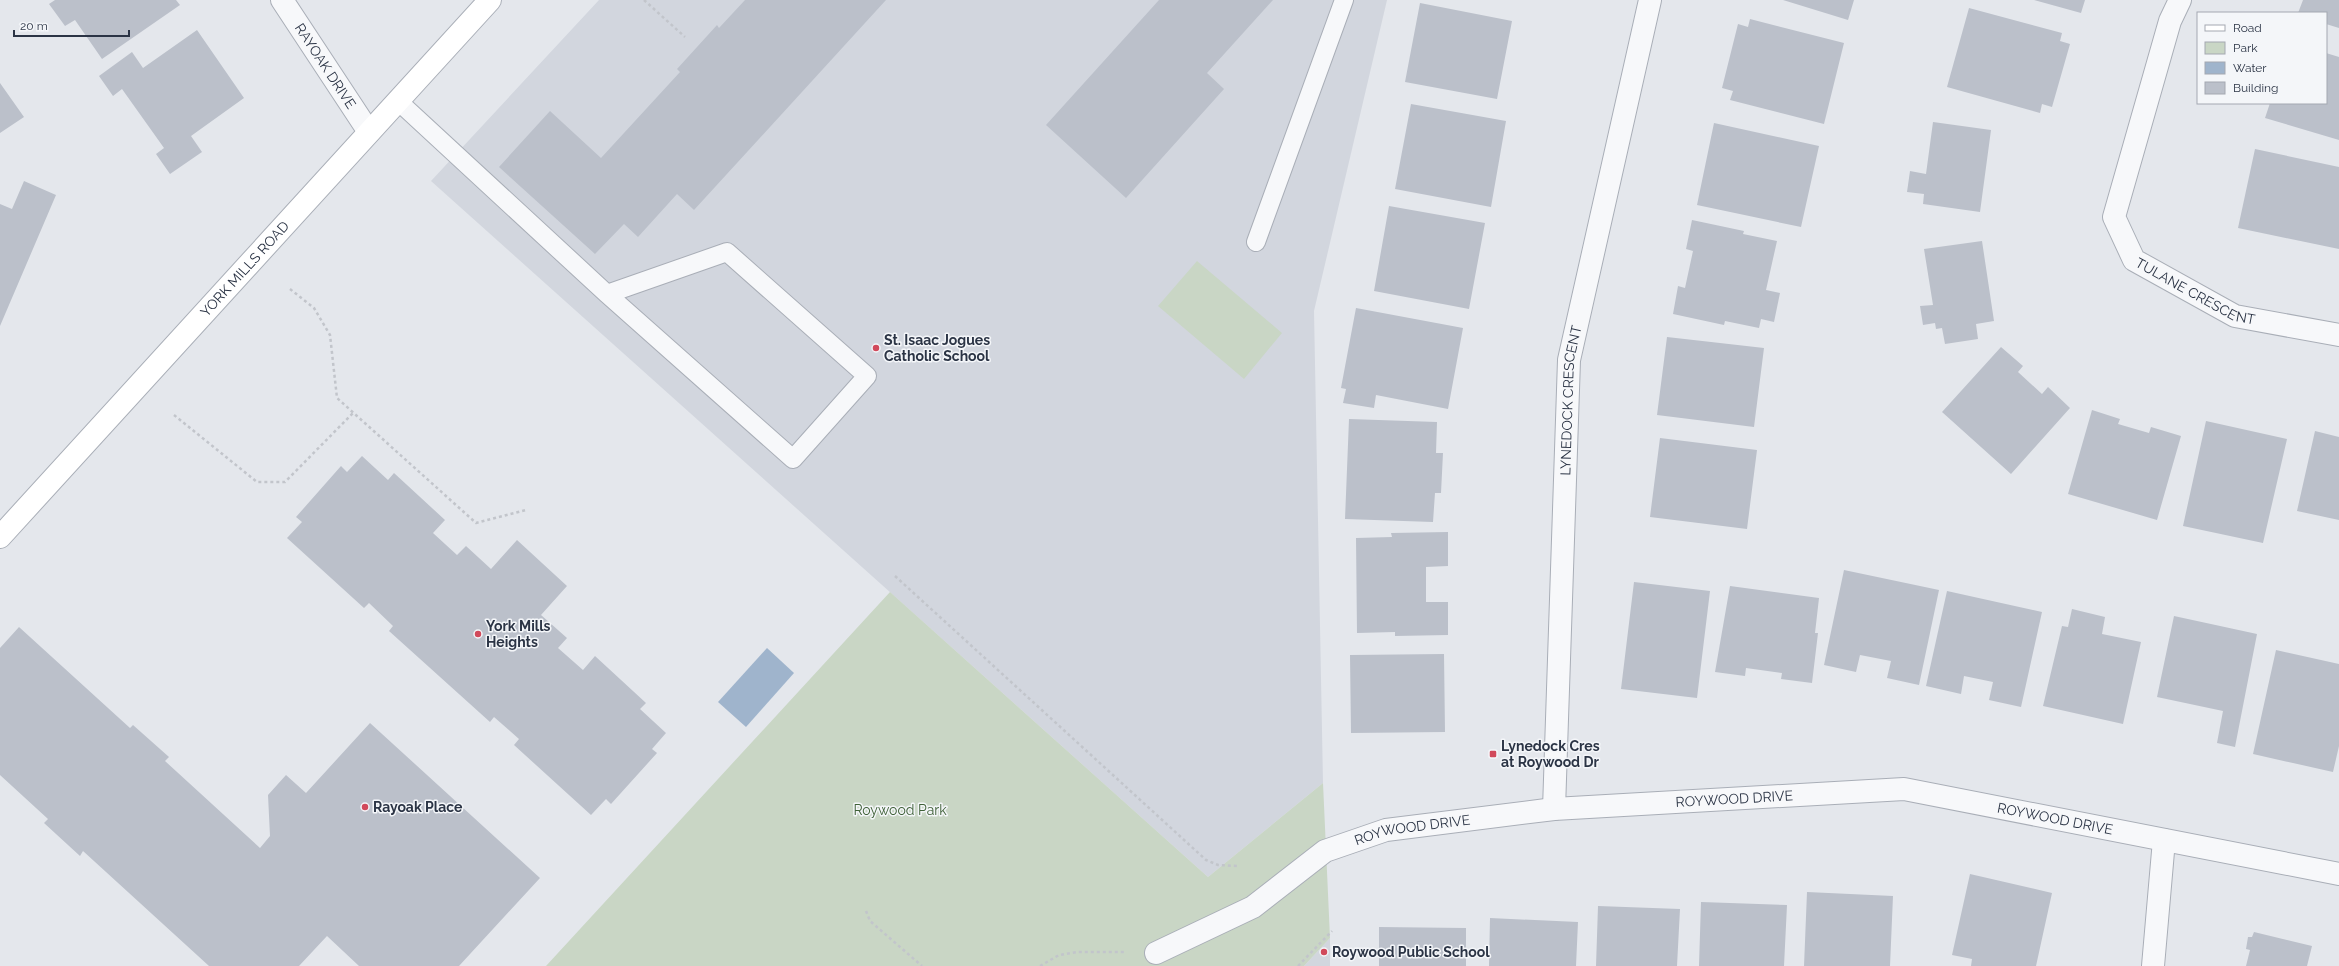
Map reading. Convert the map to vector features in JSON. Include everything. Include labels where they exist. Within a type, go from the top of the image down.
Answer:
[{"type":"street","name":"RAYOAK DRIVE","points":[[282,0],[370,132]]},
{"type":"street","name":"YORK MILLS ROAD","points":[[0,537],[490,0]]},
{"type":"street","name":"LYNEDOCK CRESCENT","points":[[1554,809],[1569,360],[1650,0]]},
{"type":"street","name":"TULANE CRESCENT","points":[[2180,0],[2170,20],[2114,217],[2134,260],[2235,316],[2339,335]]},
{"type":"street","name":"ROYWOOD DRIVE","points":[[1156,952],[1253,907],[1325,852],[1386,830],[1554,809],[1904,789],[2339,874]]},
{"type":"street","points":[[2152,966],[2164,840]]},
{"type":"lane","points":[[1256,242],[1344,0]]},
{"type":"lane","points":[[398,101],[607,294],[793,459],[867,376],[727,252],[607,294]]},
{"type":"path","points":[[644,0],[685,37]]},
{"type":"path","points":[[290,288],[314,308],[330,335],[337,398],[476,523],[526,510]]},
{"type":"path","points":[[174,415],[257,482],[285,482],[353,413]]},
{"type":"path","points":[[895,576],[1206,860],[1218,865],[1238,866]]},
{"type":"path","points":[[866,911],[870,921],[922,966]]},
{"type":"path","points":[[1298,966],[1332,932]]},
{"type":"path","points":[[1040,966],[1059,956],[1077,952],[1156,952]]},
{"type":"shaded area","name":"St. Isaac Jogues Catholic School","points":[[599,0],[1387,0],[1314,311],[1323,783],[1208,877],[431,181]]},
{"type":"shaded area","name":"Roywood Public School","points":[[1330,938],[1330,966],[1304,966]]},
{"type":"green space","points":[[1197,261],[1282,333],[1244,379],[1158,306]]},
{"type":"green space","name":"Roywood Park","points":[[890,592],[1208,877],[1323,783],[1330,938],[1304,966],[546,966]]},
{"type":"water","points":[[767,648],[794,673],[746,727],[718,702]]},
{"type":"building","points":[[55,0],[176,0],[180,5],[102,59],[75,20],[65,26],[49,4]]},
{"type":"building","points":[[745,0],[886,0],[694,210],[677,194],[638,237],[624,224],[595,254],[499,167],[550,111],[601,158],[680,72],[677,69],[717,25],[719,28]]},
{"type":"building","points":[[1159,0],[1273,0],[1207,73],[1224,89],[1126,198],[1046,125]]},
{"type":"building","points":[[1783,0],[1854,0],[1848,20]]},
{"type":"building","points":[[2034,0],[2085,0],[2081,13]]},
{"type":"building","points":[[2303,0],[2339,0],[2339,28],[2327,24],[2327,12],[2298,12]]},
{"type":"building","points":[[1420,3],[1512,21],[1497,99],[1405,82]]},
{"type":"building","points":[[1969,8],[2062,33],[2060,41],[2070,44],[2052,107],[2042,104],[2040,113],[1947,87]]},
{"type":"building","points":[[1750,19],[1844,43],[1824,124],[1730,100],[1733,91],[1722,88],[1738,24],[1748,27]]},
{"type":"building","points":[[197,30],[244,98],[191,136],[202,152],[170,174],[156,154],[164,148],[122,89],[113,96],[99,76],[132,52],[143,68]]},
{"type":"building","points":[[2327,53],[2339,57],[2339,140],[2265,118],[2270,104],[2327,104]]},
{"type":"building","points":[[0,83],[24,117],[0,133]]},
{"type":"building","points":[[1411,104],[1506,121],[1491,207],[1395,189]]},
{"type":"building","points":[[1933,122],[1991,130],[1980,212],[1923,204],[1924,194],[1907,192],[1910,171],[1926,174]]},
{"type":"building","points":[[1714,123],[1819,146],[1801,227],[1697,205]]},
{"type":"building","points":[[2255,149],[2339,167],[2339,249],[2238,228]]},
{"type":"building","points":[[24,181],[56,195],[0,326],[0,204],[12,209]]},
{"type":"building","points":[[1389,206],[1485,223],[1469,309],[1374,291]]},
{"type":"building","points":[[1692,220],[1744,231],[1743,234],[1777,241],[1766,290],[1780,293],[1774,322],[1761,319],[1759,328],[1725,321],[1724,325],[1673,314],[1678,286],[1685,288],[1693,251],[1686,249]]},
{"type":"building","points":[[1982,241],[1994,321],[1976,324],[1978,339],[1945,344],[1942,328],[1936,329],[1935,323],[1923,325],[1920,306],[1933,305],[1924,249]]},
{"type":"building","points":[[1356,308],[1463,328],[1448,409],[1376,395],[1374,408],[1343,403],[1346,389],[1341,388]]},
{"type":"building","points":[[1667,337],[1764,348],[1754,427],[1657,415]]},
{"type":"building","points":[[2001,347],[2023,366],[2018,372],[2042,394],[2048,387],[2070,408],[2011,474],[1942,412]]},
{"type":"building","points":[[2092,410],[2120,419],[2118,424],[2149,433],[2151,427],[2181,436],[2157,520],[2068,494]]},
{"type":"building","points":[[1349,419],[1437,422],[1436,453],[1443,453],[1441,493],[1435,493],[1433,522],[1345,519]]},
{"type":"building","points":[[2206,421],[2287,439],[2263,543],[2183,526]]},
{"type":"building","points":[[2315,431],[2339,437],[2339,520],[2297,511]]},
{"type":"building","points":[[1660,438],[1757,450],[1747,529],[1650,517]]},
{"type":"building","name":"York Mills Heights","points":[[362,456],[388,480],[394,473],[445,520],[433,533],[457,555],[466,546],[491,569],[517,540],[567,586],[541,615],[567,638],[558,648],[583,670],[595,656],[646,703],[640,709],[666,733],[652,749],[657,753],[611,804],[606,799],[591,815],[514,745],[519,739],[494,717],[490,722],[389,631],[393,626],[369,603],[364,608],[287,538],[302,522],[296,517],[341,466],[347,472]]},
{"type":"building","points":[[1448,532],[1448,566],[1426,567],[1426,602],[1448,602],[1448,635],[1395,636],[1395,632],[1357,633],[1356,538],[1392,537],[1391,533]]},
{"type":"building","points":[[1844,570],[1939,590],[1919,685],[1887,678],[1891,661],[1860,655],[1856,672],[1824,665]]},
{"type":"building","points":[[1634,582],[1710,591],[1697,698],[1621,689]]},
{"type":"building","points":[[1730,586],[1819,598],[1815,633],[1818,633],[1812,683],[1781,679],[1782,673],[1746,668],[1745,676],[1715,672]]},
{"type":"building","points":[[1947,591],[2042,612],[2021,707],[1989,700],[1993,682],[1964,676],[1961,694],[1926,686]]},
{"type":"building","points":[[2072,609],[2105,617],[2102,634],[2141,642],[2123,724],[2043,706],[2062,626],[2068,627]]},
{"type":"building","points":[[2174,616],[2257,634],[2235,747],[2217,743],[2223,711],[2157,697]]},
{"type":"building","name":"Rayoak Place","points":[[19,627],[130,728],[133,725],[169,757],[165,761],[260,848],[270,836],[268,795],[286,775],[306,793],[370,723],[540,878],[459,966],[359,966],[327,936],[299,966],[209,966],[83,851],[80,856],[44,823],[48,819],[0,775],[0,648]]},
{"type":"building","points":[[2276,650],[2339,664],[2339,746],[2333,772],[2253,754]]},
{"type":"building","points":[[1444,654],[1445,732],[1351,733],[1350,655]]},
{"type":"building","points":[[1970,874],[2052,893],[2036,966],[1971,966],[1972,959],[1952,955]]},
{"type":"building","points":[[1807,892],[1893,896],[1890,966],[1804,966]]},
{"type":"building","points":[[1701,902],[1787,905],[1784,966],[1699,966]]},
{"type":"building","points":[[1598,906],[1680,909],[1677,966],[1596,966]]},
{"type":"building","points":[[1490,918],[1578,922],[1576,966],[1489,966]]},
{"type":"building","points":[[1379,927],[1466,928],[1466,966],[1379,966]]},
{"type":"building","points":[[2254,932],[2312,946],[2307,966],[2246,966],[2250,950],[2246,949],[2248,937],[2252,937]]},
{"type":"place","name":"St. Isaac Jogues Catholic School","points":[[876,348]]},
{"type":"place","name":"York Mills Heights","points":[[478,634]]},
{"type":"place","name":"Lynedock Cres at Roywood Dr","points":[[1493,754]]},
{"type":"place","name":"Rayoak Place","points":[[365,807]]},
{"type":"place","name":"Roywood Public School","points":[[1324,952]]}]
